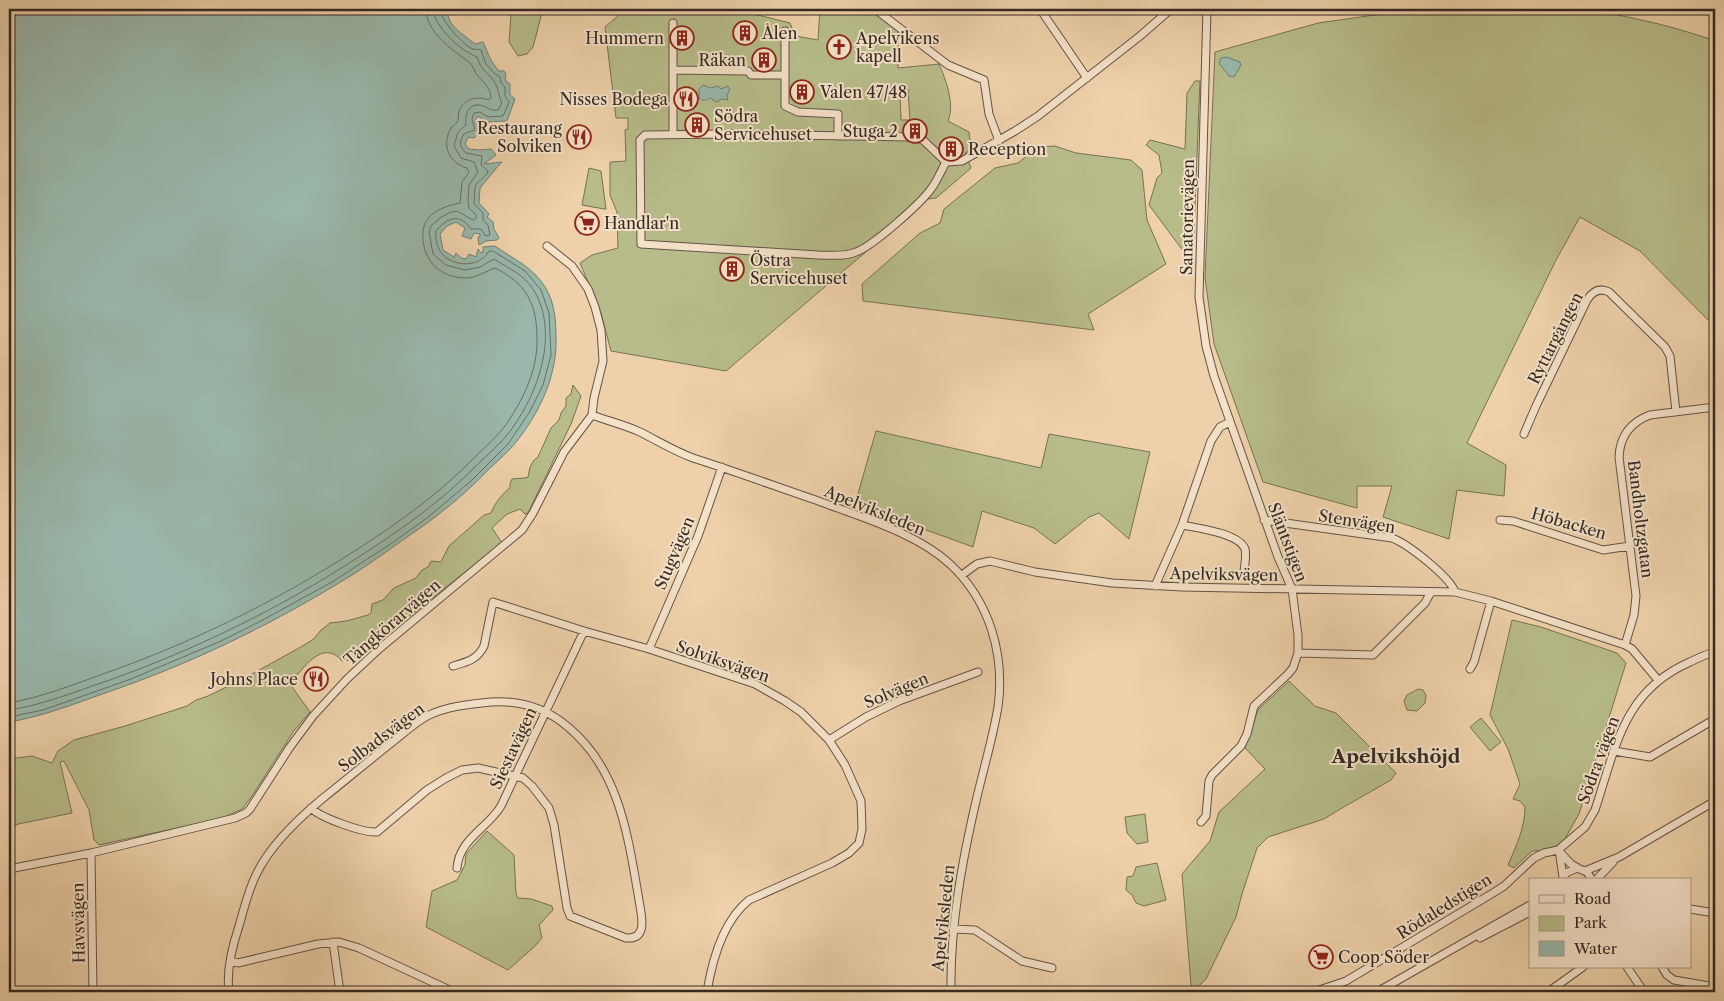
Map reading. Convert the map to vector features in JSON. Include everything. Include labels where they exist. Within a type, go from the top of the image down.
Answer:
[{"type":"street","points":[[875,9],[948,66],[984,80],[989,114],[999,141]]},
{"type":"street","points":[[1040,9],[1086,78]]},
{"type":"street","points":[[946,162],[930,190],[908,212],[856,253],[847,255],[818,255],[641,244],[640,140],[645,135],[911,137],[923,140],[946,162],[962,161],[999,141],[1046,110],[1171,9]]},
{"type":"street","name":"Sanatorievägen","points":[[1207,9],[1199,249],[1200,309],[1209,359],[1230,422]]},
{"type":"street","points":[[672,23],[674,134]]},
{"type":"street","points":[[785,31],[786,106],[798,112],[838,114],[838,136]]},
{"type":"street","points":[[673,70],[748,71],[751,75],[786,75]]},
{"type":"street","name":"Tångkörarvägen","points":[[9,869],[91,853],[234,818],[246,813],[254,804],[278,764],[302,730],[347,679],[379,649],[522,530],[533,513],[564,452],[592,415],[603,361],[603,340],[588,290],[578,274],[566,261],[547,246]]},
{"type":"street","name":"Ryttargången","points":[[1524,434],[1590,294],[1600,289],[1609,292],[1665,346],[1670,356],[1676,412]]},
{"type":"street","name":"Bandholtzgatan","points":[[1625,644],[1636,605],[1618,457],[1621,442],[1628,430],[1642,418],[1650,415],[1715,407]]},
{"type":"street","name":"Apelviksleden","points":[[592,415],[627,427],[691,457],[904,535],[933,550],[962,575],[978,598],[988,619],[997,647],[1000,678],[995,721],[965,850],[956,902],[951,992]]},
{"type":"street","points":[[1155,586],[1182,525],[1211,441],[1220,427],[1230,422]]},
{"type":"street","name":"Släntstigen","points":[[1201,822],[1206,816],[1209,781],[1212,775],[1241,746],[1247,734],[1254,706],[1293,668],[1298,653],[1298,635],[1292,589],[1264,520],[1230,422]]},
{"type":"street","name":"Stugvägen","points":[[649,649],[698,536],[722,467]]},
{"type":"street","name":"Stenvägen","points":[[1264,520],[1392,538],[1406,546],[1446,578],[1455,592]]},
{"type":"street","name":"Höbacken","points":[[1500,520],[1513,521],[1603,550],[1630,546]]},
{"type":"street","points":[[1182,525],[1219,532],[1241,545],[1246,551],[1244,574],[1246,577]]},
{"type":"street","name":"Apelviksvägen","points":[[962,575],[977,564],[990,561],[1069,578],[1155,586],[1455,592],[1491,601],[1625,644],[1632,649],[1658,680]]},
{"type":"street","points":[[1298,653],[1373,655],[1425,603],[1431,592]]},
{"type":"street","points":[[1470,669],[1474,662],[1491,601]]},
{"type":"street","name":"Solviksvägen","points":[[453,666],[473,660],[480,653],[484,646],[493,602],[584,631],[649,649],[732,676],[762,688],[801,712],[828,740],[845,765],[859,795],[862,813],[862,836],[859,843],[852,851],[838,860],[749,900],[742,906],[729,925],[716,952],[708,992]]},
{"type":"street","name":"Siestavägen","points":[[457,868],[458,857],[462,850],[473,836],[498,812],[584,631]]},
{"type":"street","name":"Södra vägen","points":[[1558,850],[1579,833],[1590,820],[1624,724],[1646,691],[1658,680],[1680,666],[1715,652]]},
{"type":"street","name":"Solvägen","points":[[828,740],[866,717],[899,701],[978,672]]},
{"type":"street","name":"Solbadsvägen","points":[[229,992],[228,979],[234,940],[251,888],[260,868],[293,825],[386,747],[428,716],[458,707],[501,702],[516,703],[546,711],[565,724],[586,743],[598,759],[613,788],[624,826],[638,894],[642,927],[638,935],[631,939],[621,937],[570,916],[567,908],[554,825],[549,808],[532,786],[516,775]]},
{"type":"street","points":[[1614,751],[1650,757],[1715,719]]},
{"type":"street","points":[[311,808],[314,812],[332,819],[366,831],[377,832],[427,790],[453,774],[473,768],[516,775]]},
{"type":"street","points":[[1563,878],[1571,870],[1582,870],[1619,857],[1715,801]]},
{"type":"street","points":[[1558,850],[1571,864],[1592,878]]},
{"type":"street","points":[[1558,850],[1562,878]]},
{"type":"street","name":"Rödaledstigen","points":[[1312,992],[1334,986],[1369,968],[1498,889],[1539,855],[1558,850]]},
{"type":"street","name":"Havsvägen","points":[[91,853],[93,992]]},
{"type":"street","points":[[1596,878],[1619,857]]},
{"type":"street","points":[[1377,992],[1529,906]]},
{"type":"street","points":[[1692,909],[1715,913]]},
{"type":"street","points":[[1459,946],[1493,932],[1529,913]]},
{"type":"street","points":[[953,929],[975,930],[1022,961],[1052,968]]},
{"type":"street","points":[[333,942],[340,992]]},
{"type":"street","points":[[230,961],[238,963],[318,944],[344,943],[359,948],[454,992]]},
{"type":"street","points":[[1548,992],[1582,968]]},
{"type":"street","points":[[1628,968],[1644,992]]},
{"type":"street","points":[[1663,968],[1667,975],[1674,980],[1715,986]]},
{"type":"green space","points":[[1538,8],[1604,13],[1646,21],[1715,41],[1715,320],[1708,320],[1640,251],[1580,217],[1556,260],[1467,443],[1506,465],[1504,496],[1457,490],[1449,539],[1383,517],[1392,486],[1357,486],[1357,508],[1263,482],[1214,344],[1205,278],[1215,52],[1318,23],[1428,9]]},
{"type":"green space","points":[[509,9],[543,9],[533,47],[527,54],[518,56],[509,42],[511,14]]},
{"type":"green space","points":[[626,9],[734,9],[790,23],[795,36],[818,40],[820,9],[870,9],[898,30],[898,68],[939,64],[947,85],[950,100],[951,107],[948,121],[969,132],[971,150],[965,153],[971,168],[936,198],[928,199],[726,371],[611,351],[601,313],[580,263],[592,255],[618,248],[617,212],[610,195],[610,162],[626,161],[625,130],[628,129],[628,118],[616,118],[605,27]],"holes":[[[908,89],[910,120],[901,120],[900,90]]]},
{"type":"green space","points":[[1195,81],[1200,81],[1193,255],[1184,252],[1149,205],[1157,178],[1162,173],[1159,155],[1146,145],[1150,140],[1185,149],[1187,93]]},
{"type":"green space","points":[[1055,146],[1076,153],[1131,160],[1142,170],[1147,220],[1166,264],[1088,314],[1094,330],[863,301],[862,284],[920,233],[940,223],[944,209],[995,168],[1018,163],[1038,147]]},
{"type":"green space","points":[[589,168],[601,171],[606,209],[582,205]]},
{"type":"green space","points":[[573,385],[581,396],[571,424],[528,513],[525,514],[520,509],[507,514],[492,528],[502,543],[383,637],[355,663],[350,660],[342,661],[335,655],[328,653],[314,658],[301,670],[290,684],[310,712],[293,732],[242,809],[222,818],[99,845],[94,840],[89,810],[64,761],[60,762],[72,813],[9,826],[9,759],[32,756],[52,763],[58,751],[74,740],[187,706],[243,679],[299,648],[314,639],[330,623],[368,615],[371,613],[372,604],[383,600],[394,588],[416,578],[422,570],[428,567],[431,561],[441,562],[449,546],[484,515],[491,513],[499,499],[510,488],[512,479],[528,477],[530,467],[538,457],[551,428],[559,420],[566,406],[566,398],[571,394]]},
{"type":"green space","points":[[876,431],[1041,468],[1049,434],[1150,452],[1129,539],[1099,513],[1089,517],[1055,544],[1034,528],[982,511],[973,547],[855,504]]},
{"type":"green space","points":[[1512,620],[1541,627],[1617,653],[1626,663],[1579,814],[1563,842],[1549,850],[1532,851],[1514,868],[1508,865],[1522,830],[1525,807],[1520,801],[1513,799],[1520,784],[1508,749],[1490,715]]},
{"type":"green space","points":[[1289,681],[1315,706],[1336,713],[1396,773],[1391,780],[1324,819],[1268,837],[1257,848],[1236,917],[1206,979],[1194,991],[1191,985],[1182,874],[1210,841],[1219,812],[1265,769],[1245,748],[1258,710]]},
{"type":"green space","points":[[1418,689],[1423,690],[1426,695],[1425,703],[1417,711],[1407,710],[1404,701],[1407,695]]},
{"type":"green space","points":[[1481,718],[1501,742],[1490,751],[1470,727]]},
{"type":"green space","points":[[1145,814],[1148,842],[1137,844],[1127,833],[1125,817]]},
{"type":"green space","points":[[487,831],[514,855],[516,894],[518,898],[531,899],[552,906],[553,910],[539,925],[542,938],[508,970],[426,927],[432,891],[457,880],[465,865],[466,854]]},
{"type":"green space","points":[[1157,863],[1166,900],[1144,906],[1136,903],[1132,895],[1126,890],[1127,877],[1133,876],[1136,867]]},
{"type":"water","points":[[9,9],[442,9],[448,14],[454,27],[463,35],[475,44],[483,42],[490,58],[499,71],[504,71],[506,74],[505,80],[510,84],[510,95],[515,99],[507,121],[486,122],[478,116],[476,119],[481,125],[479,133],[474,138],[468,137],[465,144],[469,149],[491,149],[496,155],[484,164],[502,162],[480,188],[479,203],[489,214],[487,217],[493,222],[494,229],[499,238],[479,245],[478,237],[480,234],[474,233],[471,239],[462,236],[465,228],[456,222],[447,226],[440,234],[443,250],[454,257],[456,253],[461,258],[466,259],[469,254],[476,257],[478,249],[481,253],[483,252],[483,247],[495,246],[535,274],[545,287],[553,306],[556,352],[551,378],[541,403],[528,426],[508,451],[450,505],[364,567],[281,616],[197,657],[73,704],[9,722]]},
{"type":"water","points":[[1227,57],[1240,62],[1241,65],[1234,77],[1229,76],[1219,63],[1221,58]]},
{"type":"water","points":[[703,85],[711,88],[718,86],[721,89],[728,86],[730,89],[727,95],[728,100],[722,99],[717,102],[710,98],[705,100],[699,98],[699,89]]},
{"type":"place","name":"Ålen","points":[[745,33]]},
{"type":"place","name":"Hummern","points":[[682,38]]},
{"type":"place","name":"Apelvikens kapell","points":[[839,47]]},
{"type":"place","name":"Räkan","points":[[764,60]]},
{"type":"place","name":"Valen 47/48","points":[[802,92]]},
{"type":"place","name":"Nisses Bodega","points":[[686,99]]},
{"type":"place","name":"Södra Servicehuset","points":[[697,125]]},
{"type":"place","name":"Stuga 2","points":[[915,131]]},
{"type":"place","name":"Restaurang Solviken","points":[[579,137]]},
{"type":"place","name":"Reception","points":[[951,149]]},
{"type":"place","name":"Handlar'n","points":[[587,223]]},
{"type":"place","name":"Östra Servicehuset","points":[[732,269]]},
{"type":"place","name":"Johns Place","points":[[316,679]]},
{"type":"place","name":"Coop Söder","points":[[1321,957]]},
{"type":"district","name":"Apelvikshöjd","points":[[1396,756]]}]
